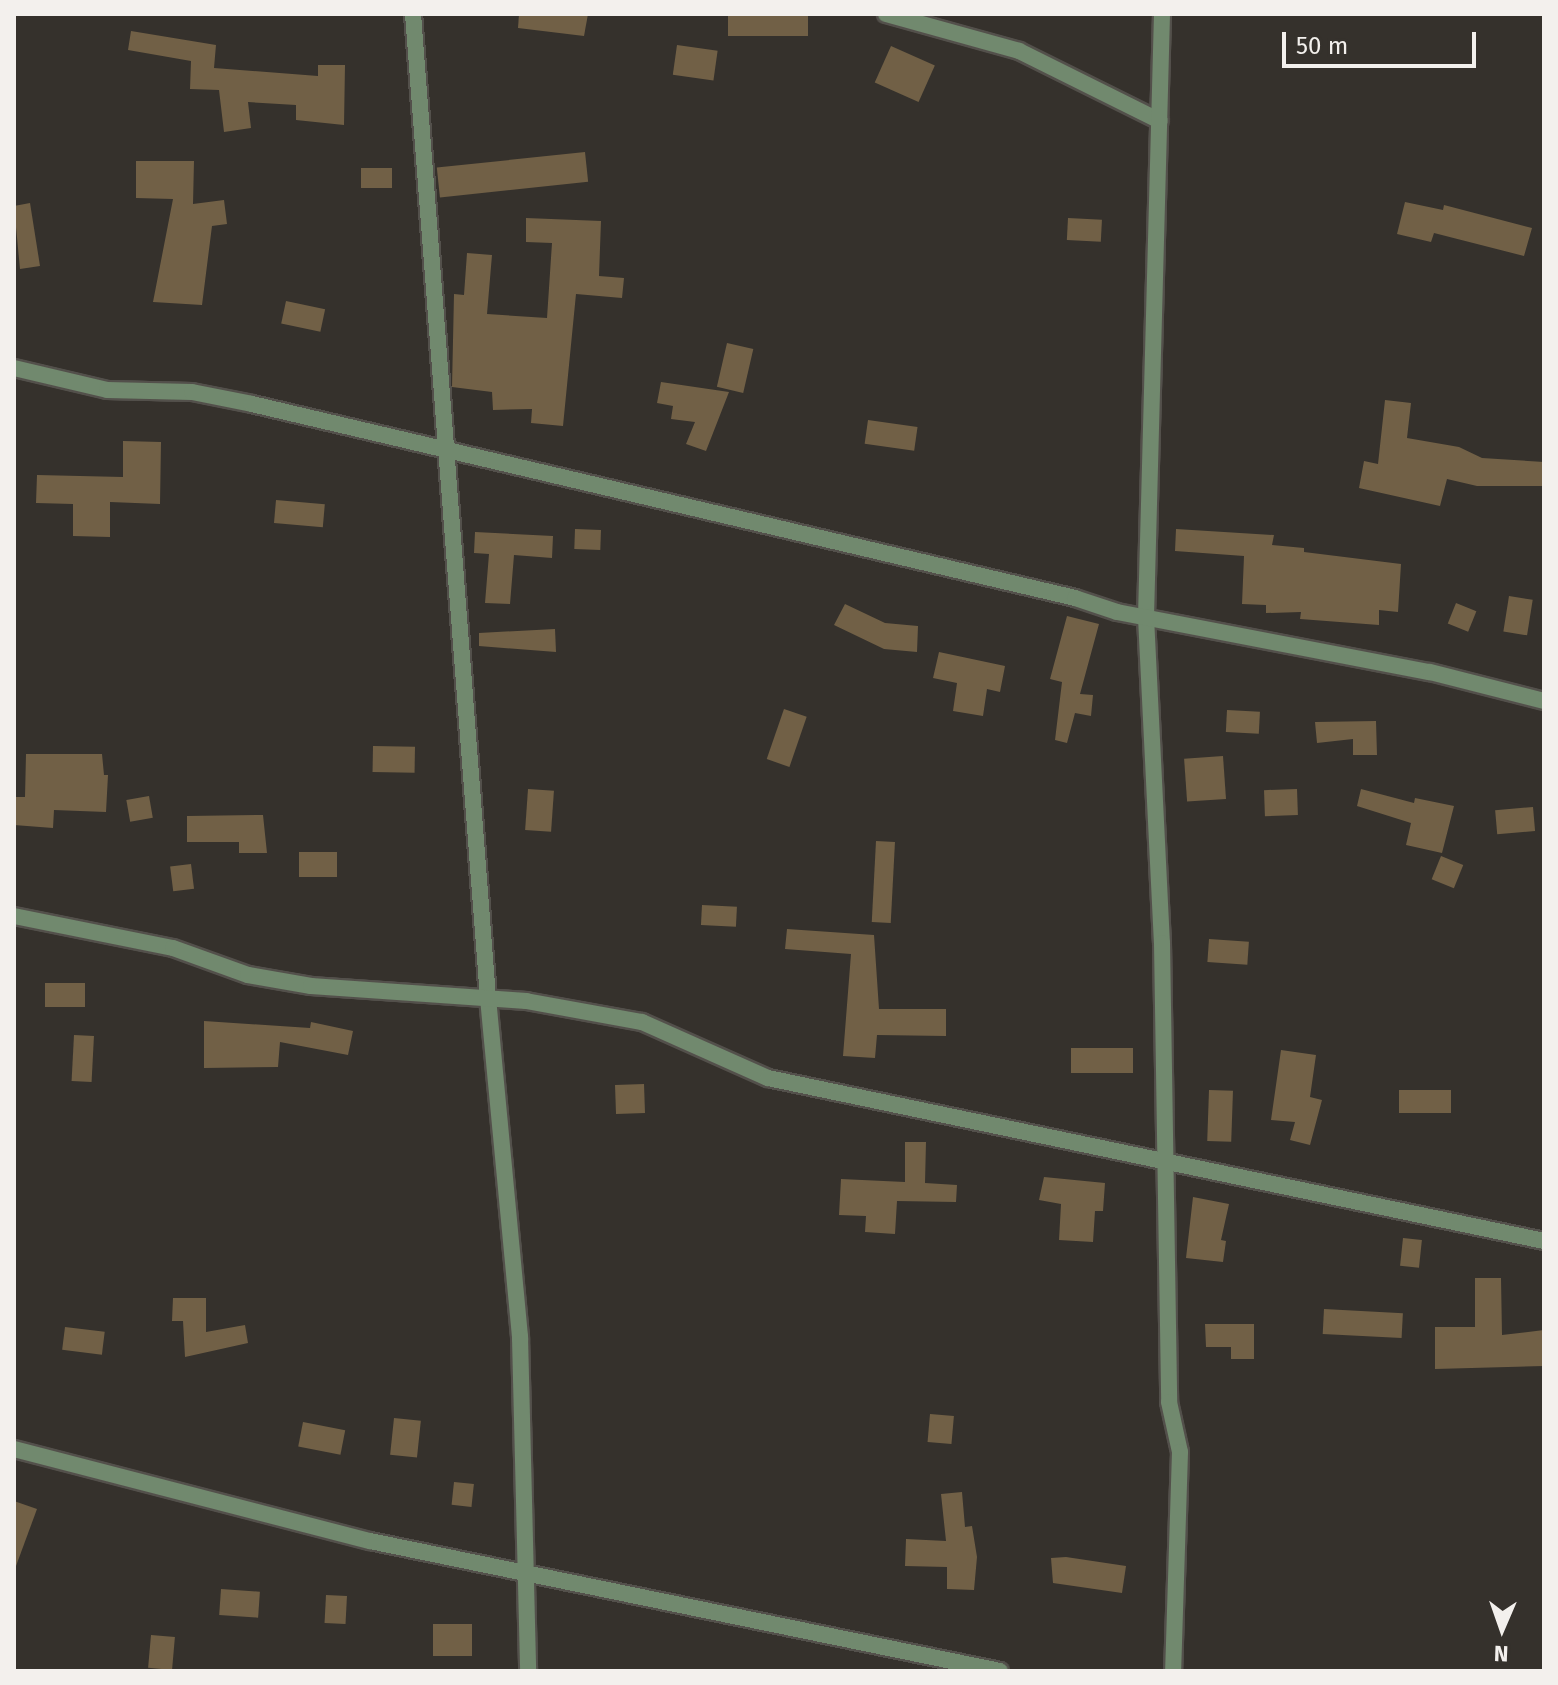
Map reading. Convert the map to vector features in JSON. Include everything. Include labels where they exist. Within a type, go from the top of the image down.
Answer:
[{"type":"street","points":[[413,14],[488,998],[520,1337],[528,1671]]},
{"type":"street","points":[[886,14],[1019,51],[1160,121]]},
{"type":"street","points":[[1162,14],[1146,617],[1162,943],[1169,1402],[1180,1452],[1173,1671]]},
{"type":"street","points":[[14,368],[107,390],[192,392],[1146,617],[1430,672],[1544,701]]},
{"type":"street","points":[[14,916],[173,948],[248,975],[311,986],[488,998],[642,1022],[768,1078],[1544,1241]]},
{"type":"street","points":[[14,1449],[370,1541],[1000,1671]]},
{"type":"building","points":[[519,14],[588,14],[584,36],[518,28]]},
{"type":"building","points":[[728,14],[808,14],[808,36],[728,36]]},
{"type":"building","points":[[131,31],[216,45],[214,68],[318,76],[318,65],[345,65],[344,125],[296,120],[296,105],[248,102],[251,128],[224,132],[219,90],[190,89],[191,61],[128,50]]},
{"type":"building","points":[[677,45],[718,51],[713,80],[673,75]]},
{"type":"building","points":[[891,46],[935,66],[919,102],[875,83]]},
{"type":"building","points":[[585,152],[588,182],[440,197],[437,168]]},
{"type":"building","points":[[136,161],[194,161],[193,204],[224,200],[227,224],[212,226],[202,305],[153,302],[173,199],[136,198]]},
{"type":"building","points":[[361,168],[392,168],[392,188],[361,188]]},
{"type":"building","points":[[1405,202],[1443,210],[1444,205],[1532,228],[1524,256],[1434,233],[1431,242],[1397,234]]},
{"type":"building","points":[[30,203],[40,266],[20,269],[14,206]]},
{"type":"building","points":[[526,218],[601,221],[599,276],[624,278],[622,298],[576,294],[563,426],[531,423],[532,409],[493,410],[492,392],[452,387],[454,294],[464,295],[467,253],[492,255],[487,314],[547,318],[552,243],[526,242]]},
{"type":"building","points":[[1068,218],[1102,220],[1101,242],[1067,240]]},
{"type":"building","points":[[286,301],[325,309],[320,332],[281,323]]},
{"type":"building","points":[[727,343],[753,349],[743,393],[717,387]]},
{"type":"building","points":[[661,382],[729,392],[706,451],[686,444],[695,422],[671,419],[673,406],[657,403]]},
{"type":"building","points":[[1385,400],[1411,403],[1407,438],[1459,447],[1482,458],[1544,462],[1544,486],[1477,486],[1447,479],[1440,506],[1359,488],[1364,461],[1378,464]]},
{"type":"building","points":[[868,420],[918,427],[914,451],[865,444]]},
{"type":"building","points":[[123,441],[161,442],[160,504],[110,502],[110,537],[73,536],[73,504],[36,503],[37,475],[123,477]]},
{"type":"building","points":[[276,500],[325,504],[323,527],[274,523]]},
{"type":"building","points":[[575,529],[601,530],[600,550],[574,549]]},
{"type":"building","points":[[1176,529],[1274,535],[1272,545],[1401,564],[1398,612],[1379,610],[1379,625],[1300,619],[1301,612],[1266,613],[1266,605],[1242,604],[1244,556],[1175,551]]},
{"type":"building","points":[[475,532],[553,536],[552,558],[514,555],[510,604],[485,603],[489,554],[474,553]]},
{"type":"building","points":[[1509,596],[1533,600],[1527,635],[1503,632]]},
{"type":"building","points":[[1456,603],[1476,611],[1468,632],[1448,623]]},
{"type":"building","points":[[845,604],[885,623],[918,626],[917,652],[884,649],[834,625]]},
{"type":"building","points":[[1067,616],[1099,624],[1080,694],[1093,695],[1091,716],[1075,713],[1067,743],[1055,740],[1062,682],[1050,679]]},
{"type":"building","points":[[555,629],[556,652],[479,646],[479,633]]},
{"type":"building","points":[[939,652],[1005,666],[1000,692],[987,689],[983,716],[953,711],[957,683],[933,678]]},
{"type":"building","points":[[784,709],[807,717],[789,767],[767,759]]},
{"type":"building","points":[[1227,710],[1260,712],[1259,734],[1226,732]]},
{"type":"building","points":[[1376,721],[1377,755],[1353,755],[1353,739],[1317,743],[1315,722]]},
{"type":"building","points":[[373,746],[415,747],[415,773],[373,772]]},
{"type":"building","points":[[26,754],[102,754],[104,775],[108,775],[106,812],[54,810],[53,828],[14,825],[16,797],[25,797]]},
{"type":"building","points":[[1223,756],[1226,799],[1187,802],[1184,759]]},
{"type":"building","points":[[528,789],[554,791],[551,832],[525,830]]},
{"type":"building","points":[[1297,789],[1298,815],[1265,816],[1264,790]]},
{"type":"building","points":[[1361,789],[1414,803],[1415,798],[1454,806],[1442,853],[1406,845],[1411,823],[1357,806]]},
{"type":"building","points":[[149,796],[153,818],[130,822],[126,800]]},
{"type":"building","points":[[1533,807],[1535,831],[1497,834],[1495,810]]},
{"type":"building","points":[[263,815],[267,853],[239,853],[239,842],[187,842],[187,816]]},
{"type":"building","points":[[876,841],[895,842],[891,923],[872,922]]},
{"type":"building","points":[[299,852],[337,852],[337,877],[299,877]]},
{"type":"building","points":[[1441,856],[1463,865],[1454,888],[1432,879]]},
{"type":"building","points":[[191,864],[194,889],[173,891],[170,867]]},
{"type":"building","points":[[702,905],[737,907],[736,927],[701,925]]},
{"type":"building","points":[[787,929],[874,935],[879,1009],[946,1009],[946,1036],[877,1035],[875,1058],[843,1056],[851,954],[785,949]]},
{"type":"building","points":[[1209,939],[1249,942],[1247,965],[1207,962]]},
{"type":"building","points":[[45,983],[85,983],[85,1007],[45,1007]]},
{"type":"building","points":[[204,1021],[310,1028],[311,1022],[353,1031],[348,1055],[280,1042],[278,1067],[204,1068]]},
{"type":"building","points":[[74,1035],[94,1036],[92,1082],[72,1081]]},
{"type":"building","points":[[1071,1048],[1133,1048],[1133,1073],[1071,1073]]},
{"type":"building","points":[[1281,1050],[1316,1055],[1310,1097],[1322,1100],[1310,1145],[1290,1140],[1295,1122],[1271,1120]]},
{"type":"building","points":[[644,1084],[645,1113],[616,1114],[615,1085]]},
{"type":"building","points":[[1209,1090],[1233,1091],[1231,1142],[1207,1141]]},
{"type":"building","points":[[1399,1090],[1451,1090],[1451,1113],[1399,1113]]},
{"type":"building","points":[[905,1142],[926,1142],[925,1183],[957,1185],[956,1202],[897,1201],[895,1234],[865,1232],[866,1216],[839,1215],[841,1179],[905,1182]]},
{"type":"building","points":[[1044,1177],[1105,1183],[1103,1211],[1095,1211],[1093,1242],[1059,1240],[1061,1204],[1039,1200]]},
{"type":"building","points":[[1193,1197],[1229,1204],[1221,1240],[1226,1241],[1223,1262],[1186,1258]]},
{"type":"building","points":[[1403,1238],[1422,1240],[1419,1268],[1400,1266]]},
{"type":"building","points":[[1475,1278],[1501,1278],[1502,1335],[1544,1330],[1544,1366],[1435,1369],[1435,1327],[1475,1327]]},
{"type":"building","points":[[173,1298],[206,1298],[206,1332],[245,1325],[248,1343],[185,1357],[183,1321],[172,1321]]},
{"type":"building","points":[[1324,1309],[1403,1313],[1402,1338],[1323,1334]]},
{"type":"building","points":[[1205,1324],[1254,1324],[1254,1359],[1231,1359],[1231,1347],[1206,1347]]},
{"type":"building","points":[[65,1327],[105,1332],[102,1355],[62,1350]]},
{"type":"building","points":[[930,1414],[954,1416],[951,1444],[928,1442]]},
{"type":"building","points":[[394,1418],[421,1421],[417,1458],[390,1455]]},
{"type":"building","points":[[303,1422],[345,1430],[340,1455],[298,1447]]},
{"type":"building","points":[[454,1482],[474,1484],[471,1507],[452,1505]]},
{"type":"building","points":[[962,1492],[965,1527],[972,1526],[977,1557],[974,1590],[947,1589],[947,1567],[905,1566],[906,1539],[946,1541],[941,1494]]},
{"type":"building","points":[[14,1501],[37,1509],[16,1566],[14,1566]]},
{"type":"building","points":[[1066,1557],[1126,1566],[1122,1593],[1053,1583],[1051,1558]]},
{"type":"building","points":[[221,1589],[260,1592],[258,1618],[219,1615]]},
{"type":"building","points":[[326,1595],[347,1596],[346,1624],[325,1623]]},
{"type":"building","points":[[433,1624],[472,1624],[472,1656],[433,1656]]},
{"type":"building","points":[[151,1635],[175,1637],[172,1670],[148,1668]]}]
